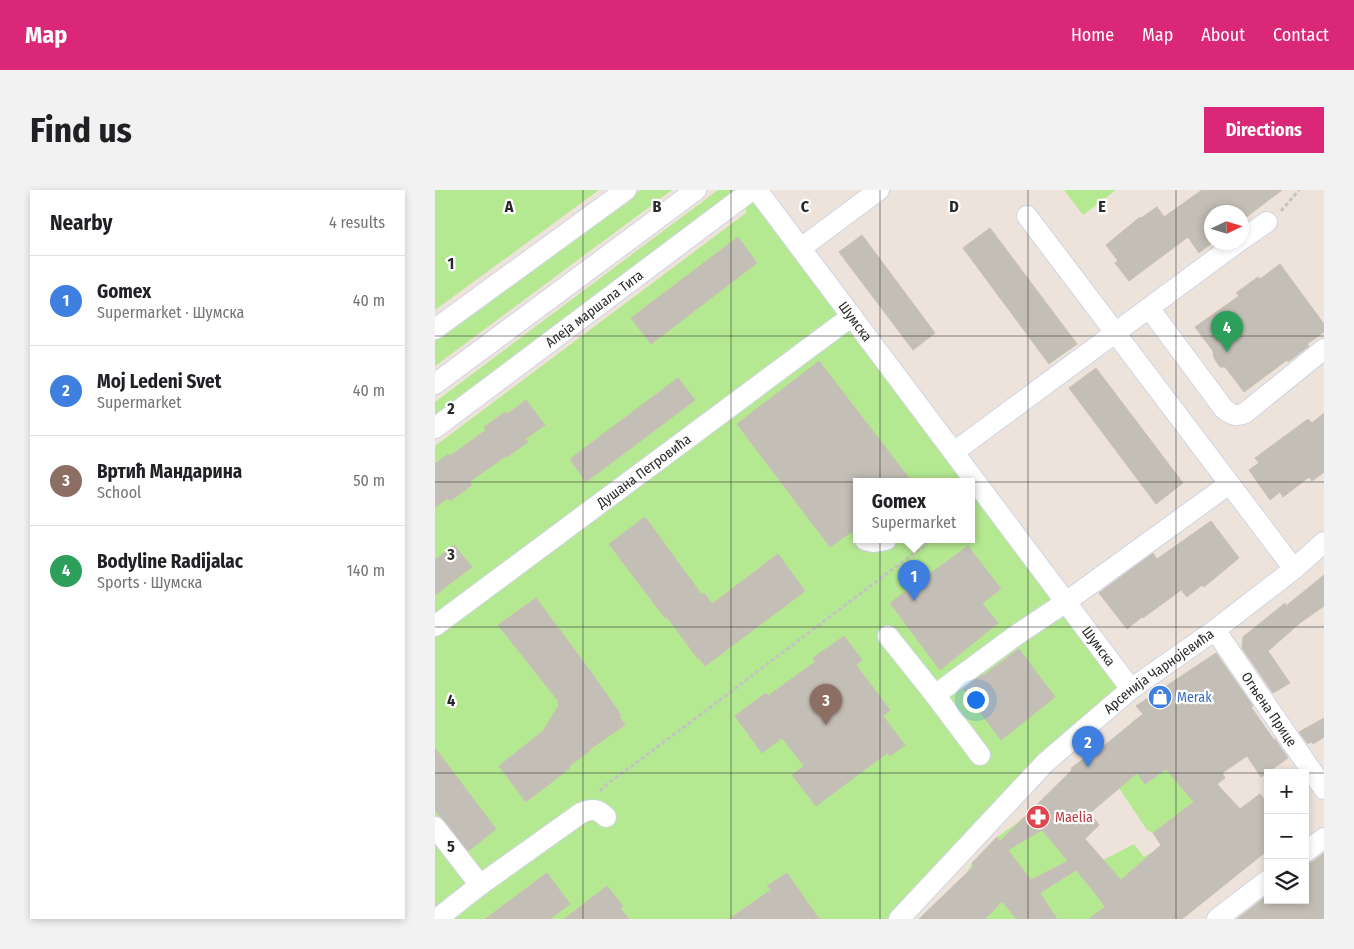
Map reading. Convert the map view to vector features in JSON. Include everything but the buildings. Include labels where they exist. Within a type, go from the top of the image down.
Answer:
[{"type":"street","points":[[435,329],[626,190]]},
{"type":"street","points":[[435,384],[696,190]]},
{"type":"street","name":"Алеја маршала Тита","points":[[435,428],[752,190]]},
{"type":"street","name":"Шумска","points":[[757,190],[954,452],[967,478]]},
{"type":"street","points":[[801,248],[879,190]]},
{"type":"street","points":[[1027,216],[1293,569]]},
{"type":"street","points":[[1249,234],[1267,222]]},
{"type":"street","points":[[954,452],[1228,250]]},
{"type":"street","points":[[1149,308],[1224,409],[1231,415],[1238,416],[1245,412],[1324,349]]},
{"type":"street","name":"Душана Петровића","points":[[435,626],[852,316]]},
{"type":"street","points":[[935,695],[1229,484]]},
{"type":"street","name":"Шумска","points":[[975,488],[1067,602],[1131,689]]},
{"type":"street","name":"Арсенија Чарнојевића","points":[[899,919],[1046,762],[1131,689],[1215,630],[1293,569],[1324,542]]},
{"type":"street","name":"Огњена Прице","points":[[1215,630],[1324,789]]},
{"type":"street","points":[[888,636],[980,754]]},
{"type":"street","points":[[437,919],[480,885],[581,813],[598,813]]},
{"type":"street","points":[[435,827],[480,885]]},
{"type":"street","points":[[1309,849],[1324,838]]},
{"type":"street","points":[[1217,919],[1264,883]]},
{"type":"path","points":[[1267,222],[1281,211],[1299,190]]},
{"type":"path","points":[[598,813],[596,795],[606,785],[928,543]]},
{"type":"green space","points":[[435,190],[599,190],[435,310]]},
{"type":"green space","points":[[640,190],[672,190],[435,366],[435,340]]},
{"type":"green space","points":[[718,190],[734,190],[737,195],[435,422],[435,402]]},
{"type":"green space","points":[[1064,190],[1116,190],[1083,215]]},
{"type":"green space","points":[[753,196],[963,478],[853,478],[853,543],[975,543],[975,494],[1124,688],[891,919],[435,919],[435,446],[746,213],[745,202]]},
{"type":"green space","points":[[1135,719],[1166,760],[1194,802],[1153,833],[1147,830],[1119,788],[1128,760],[1145,784],[1162,772],[1130,724]]},
{"type":"green space","points":[[1021,820],[1042,830],[1095,893],[1105,907],[1095,915],[1097,919],[1056,919],[1040,893],[1069,875],[1062,865],[1031,880],[997,837]]},
{"type":"green space","points":[[1134,844],[1144,857],[1162,846],[1200,905],[1191,912],[1145,860],[1129,873],[1130,876],[1124,884],[1103,860]]},
{"type":"green space","points":[[972,863],[1016,919],[985,919],[988,916],[967,873]]},
{"type":"place","name":"Bodyline Radijalac","points":[[1227,352]]},
{"type":"place","name":"Gomex","points":[[914,601]]},
{"type":"place","name":"Merak","points":[[1160,697]]},
{"type":"place","name":"Вртић Мандарина","points":[[826,725]]},
{"type":"place","name":"Moj Ledeni Svet","points":[[1088,767]]},
{"type":"place","name":"Maelia","points":[[1038,817]]}]
